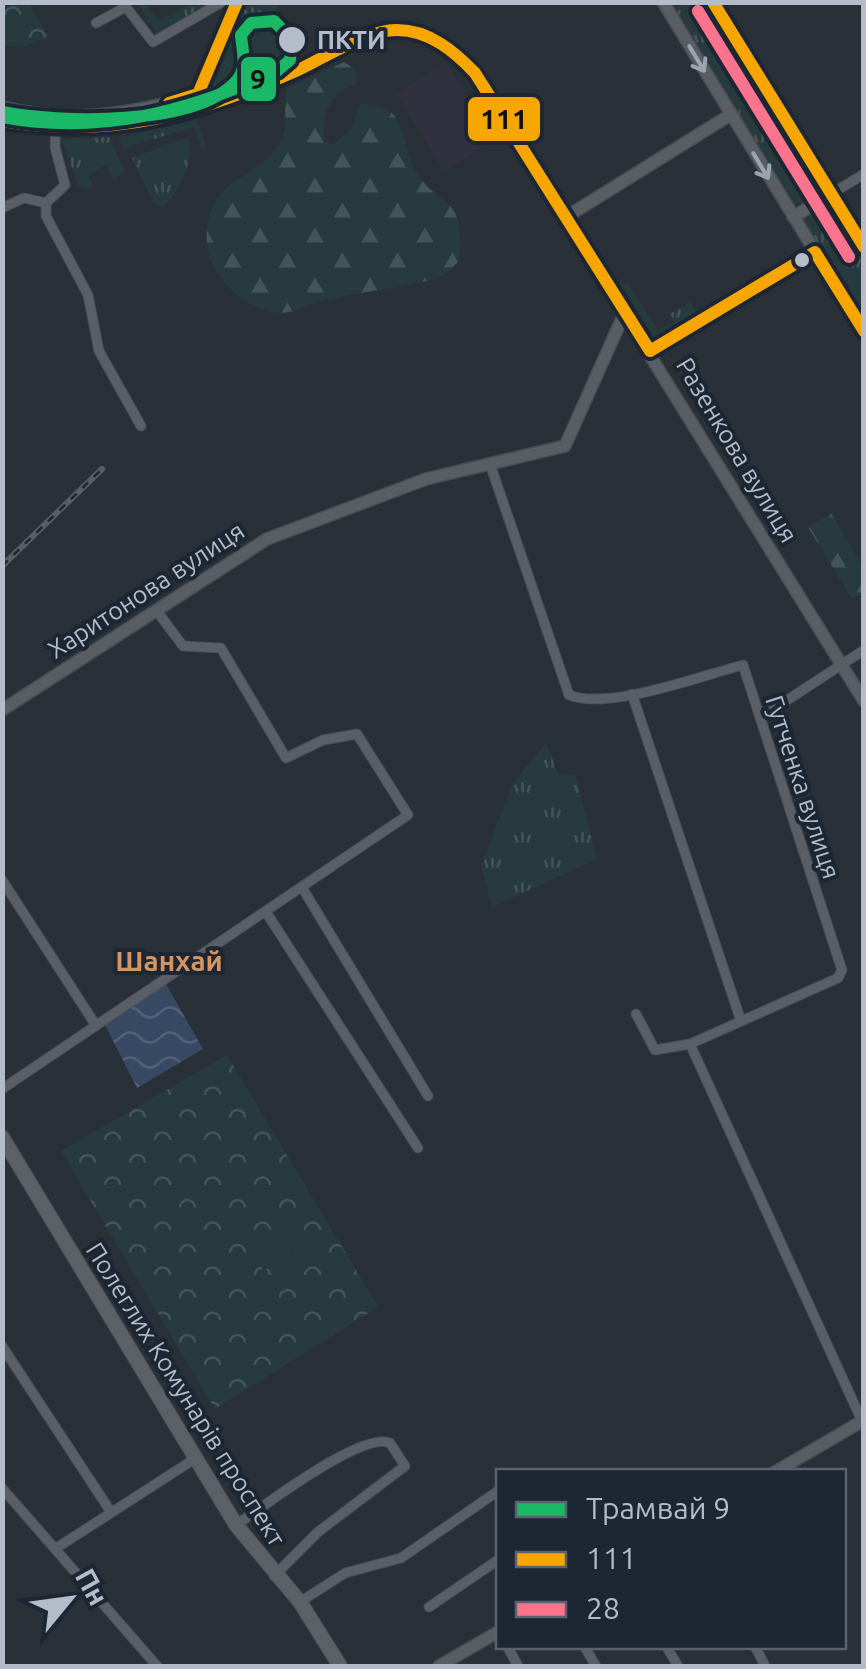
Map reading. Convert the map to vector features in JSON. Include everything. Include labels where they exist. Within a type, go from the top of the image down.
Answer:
[{"type":"main road","name":"Полеглих Комунарів проспект","points":[[2,1138],[236,1525],[274,1576],[300,1602],[340,1666]]},
{"type":"street","points":[[663,2],[864,332]]},
{"type":"street","points":[[713,2],[864,248]]},
{"type":"street","points":[[96,23],[126,8],[153,42],[231,3]]},
{"type":"street","points":[[201,108],[198,94],[231,3]]},
{"type":"street","name":"Разенкова вулиця","points":[[2,122],[56,130],[132,128],[201,108],[386,32],[411,31],[446,47],[475,73],[864,701]]},
{"type":"street","points":[[2,107],[56,116],[130,113],[198,94]]},
{"type":"street","points":[[566,217],[730,115]]},
{"type":"street","points":[[46,203],[65,185],[55,148],[56,116]]},
{"type":"street","points":[[793,217],[864,174]]},
{"type":"street","points":[[2,208],[24,198],[46,203]]},
{"type":"street","points":[[46,203],[48,220],[88,295],[99,351],[141,426]]},
{"type":"street","points":[[650,351],[815,252]]},
{"type":"street","name":"Харитонова вулиця","points":[[2,710],[267,539],[426,479],[565,446],[625,312]]},
{"type":"street","points":[[490,464],[569,695],[584,701],[632,694],[741,1021]]},
{"type":"street","points":[[2,1089],[408,816],[360,736],[323,740],[286,758],[219,646],[183,646],[156,610]]},
{"type":"street","points":[[760,718],[864,650]]},
{"type":"street","name":"Гутченка вулиця","points":[[632,694],[743,665],[842,970],[838,978],[690,1044]]},
{"type":"street","points":[[2,880],[96,1024]]},
{"type":"street","points":[[303,889],[428,1096]]},
{"type":"street","points":[[266,912],[418,1148]]},
{"type":"street","points":[[636,1014],[654,1050],[690,1044],[863,1420],[780,1469]]},
{"type":"street","points":[[2,1346],[111,1512]]},
{"type":"street","points":[[236,1525],[334,1460],[377,1441],[390,1443],[405,1466],[318,1532],[274,1576]]},
{"type":"street","points":[[58,1547],[196,1458]]},
{"type":"street","points":[[2,1488],[58,1547],[158,1666]]},
{"type":"street","points":[[300,1602],[345,1573],[401,1558],[495,1493]]},
{"type":"street","points":[[429,1607],[496,1561]]},
{"type":"street","points":[[439,1666],[496,1633]]},
{"type":"shaded area","points":[[446,62],[494,141],[444,171],[396,93]]},
{"type":"green space","points":[[3,2],[28,3],[49,37],[22,47],[3,45]]},
{"type":"green space","points":[[137,3],[146,3],[154,16],[163,19],[192,3],[220,3],[159,36]]},
{"type":"green space","points":[[244,3],[277,4],[289,37],[288,50],[257,72],[209,87]]},
{"type":"green space","points":[[671,3],[706,3],[815,181],[817,192],[811,201],[794,204]]},
{"type":"green space","points":[[344,62],[355,69],[357,84],[340,92],[329,105],[324,141],[332,145],[350,131],[361,103],[391,112],[401,127],[415,170],[455,212],[459,261],[444,275],[428,281],[330,299],[291,312],[258,308],[224,282],[213,265],[207,244],[210,213],[228,187],[276,149],[284,131],[288,87]]},
{"type":"green space","points":[[196,118],[207,148],[202,149],[194,127],[124,148],[118,138]]},
{"type":"green space","points":[[109,137],[125,172],[114,179],[106,165],[88,175],[93,186],[88,190],[78,185],[61,139]]},
{"type":"green space","points":[[188,137],[190,154],[184,175],[162,207],[153,202],[132,158]]},
{"type":"green space","points":[[821,205],[832,210],[863,262],[863,320],[803,219]]},
{"type":"green space","points":[[620,283],[629,285],[658,331],[674,322],[670,314],[690,302],[698,315],[656,340]]},
{"type":"green space","points":[[831,513],[863,567],[863,592],[852,599],[808,527]]},
{"type":"green space","points":[[546,743],[559,776],[575,774],[597,859],[492,907],[481,866],[513,783]]},
{"type":"green space","points":[[227,1055],[378,1307],[215,1409],[61,1151]]},
{"type":"green space","points":[[290,1232],[300,1249],[264,1271],[254,1255]]},
{"type":"water","points":[[166,984],[203,1049],[137,1088],[105,1025]]},
{"type":"railway","points":[[2,566],[102,469]]},
{"type":"tram line","name":"9","points":[[2,112],[90,119],[126,118],[160,114],[192,106],[218,95],[237,80],[243,64],[241,35],[251,23],[274,21],[292,40],[290,60],[277,71],[243,85],[210,98],[177,108],[143,116],[109,121],[74,123],[2,117]]},
{"type":"transit line","name":"111","points":[[169,103],[198,94],[237,2]]},
{"type":"transit line","name":"111","points":[[713,2],[864,247]]},
{"type":"transit line","name":"28","points":[[698,11],[849,257]]},
{"type":"transit line","name":"111","points":[[2,121],[81,127],[154,119],[261,86],[372,34],[409,31],[450,50],[475,73],[650,351],[815,252],[864,331]]},
{"type":"place","name":"ПКТИ","points":[[292,40]]},
{"type":"district","name":"Шанхай","points":[[169,961]]}]
